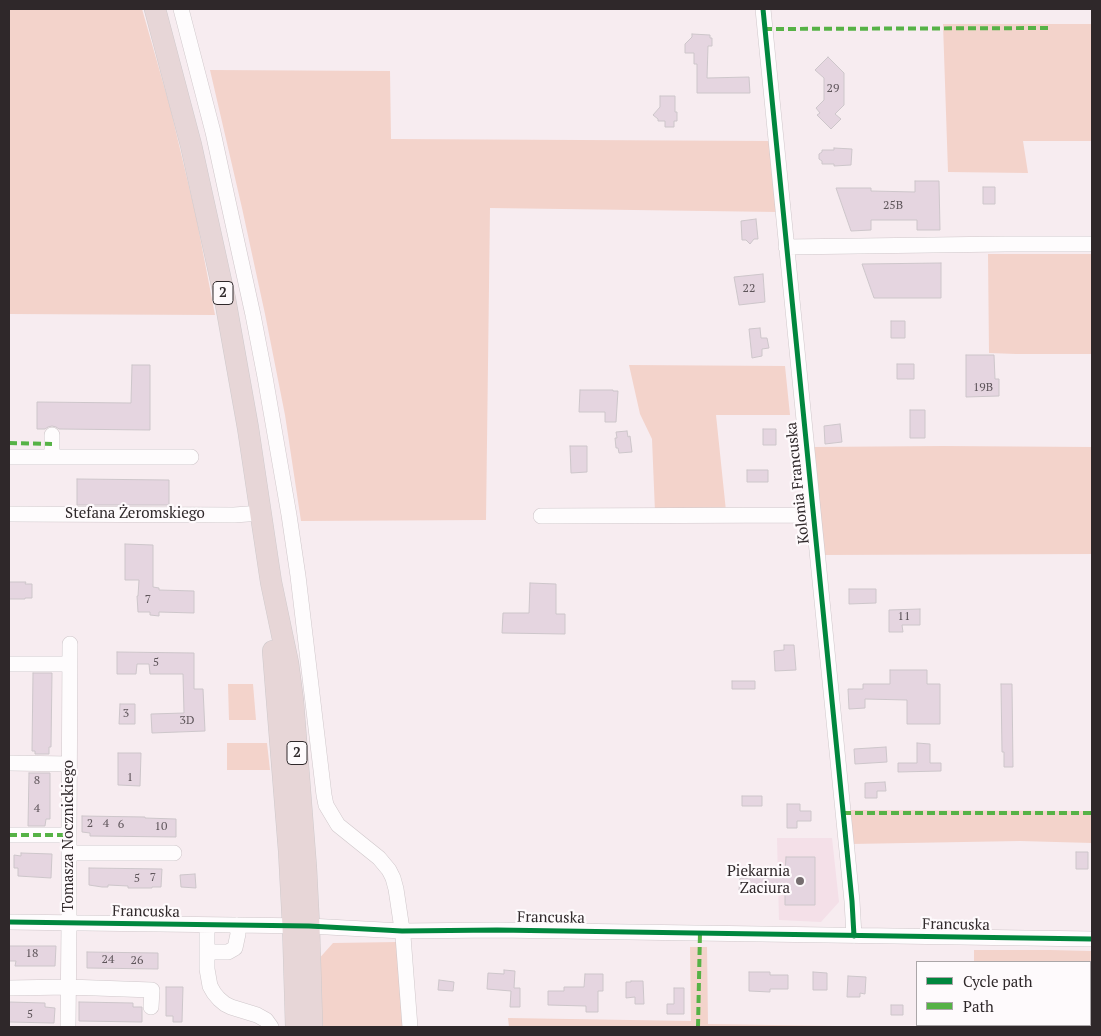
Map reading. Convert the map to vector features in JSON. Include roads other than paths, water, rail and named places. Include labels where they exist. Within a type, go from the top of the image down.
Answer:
[{"type":"highway","name":"2","points":[[155,9],[191,145],[242,388],[271,582],[272,648],[286,808],[312,1027]]},
{"type":"highway","name":"2","points":[[296,1027],[301,926]]},
{"type":"street","points":[[181,9],[213,132],[254,315],[290,516],[326,805],[338,825],[379,858],[389,870],[396,889],[402,930],[410,1027]]},
{"type":"street","name":"Kolonia Francuska","points":[[763,9],[852,900],[854,936]]},
{"type":"street","points":[[786,247],[1092,244]]},
{"type":"street","points":[[52,436],[52,457]]},
{"type":"street","points":[[9,457],[191,457]]},
{"type":"street","name":"Stefana Żeromskiego","points":[[9,514],[234,515],[261,513]]},
{"type":"street","points":[[541,516],[813,515]]},
{"type":"street","name":"Tomasza Nocznickiego","points":[[68,1027],[70,644]]},
{"type":"street","points":[[9,664],[70,664]]},
{"type":"street","points":[[9,763],[69,764]]},
{"type":"street","points":[[9,835],[69,835]]},
{"type":"street","points":[[70,853],[174,853]]},
{"type":"street","name":"Francuska","points":[[9,922],[301,926],[402,930],[545,930],[1092,939]]},
{"type":"street","points":[[207,952],[228,952],[235,948],[238,934],[237,925]]},
{"type":"street","points":[[207,926],[207,969],[210,986],[214,993],[231,1007],[257,1015],[266,1020],[271,1027]]},
{"type":"street","points":[[9,988],[68,987],[152,990],[151,1007]]},
{"type":"place","name":"Piekarnia Zaciura","points":[[800,881]]}]
